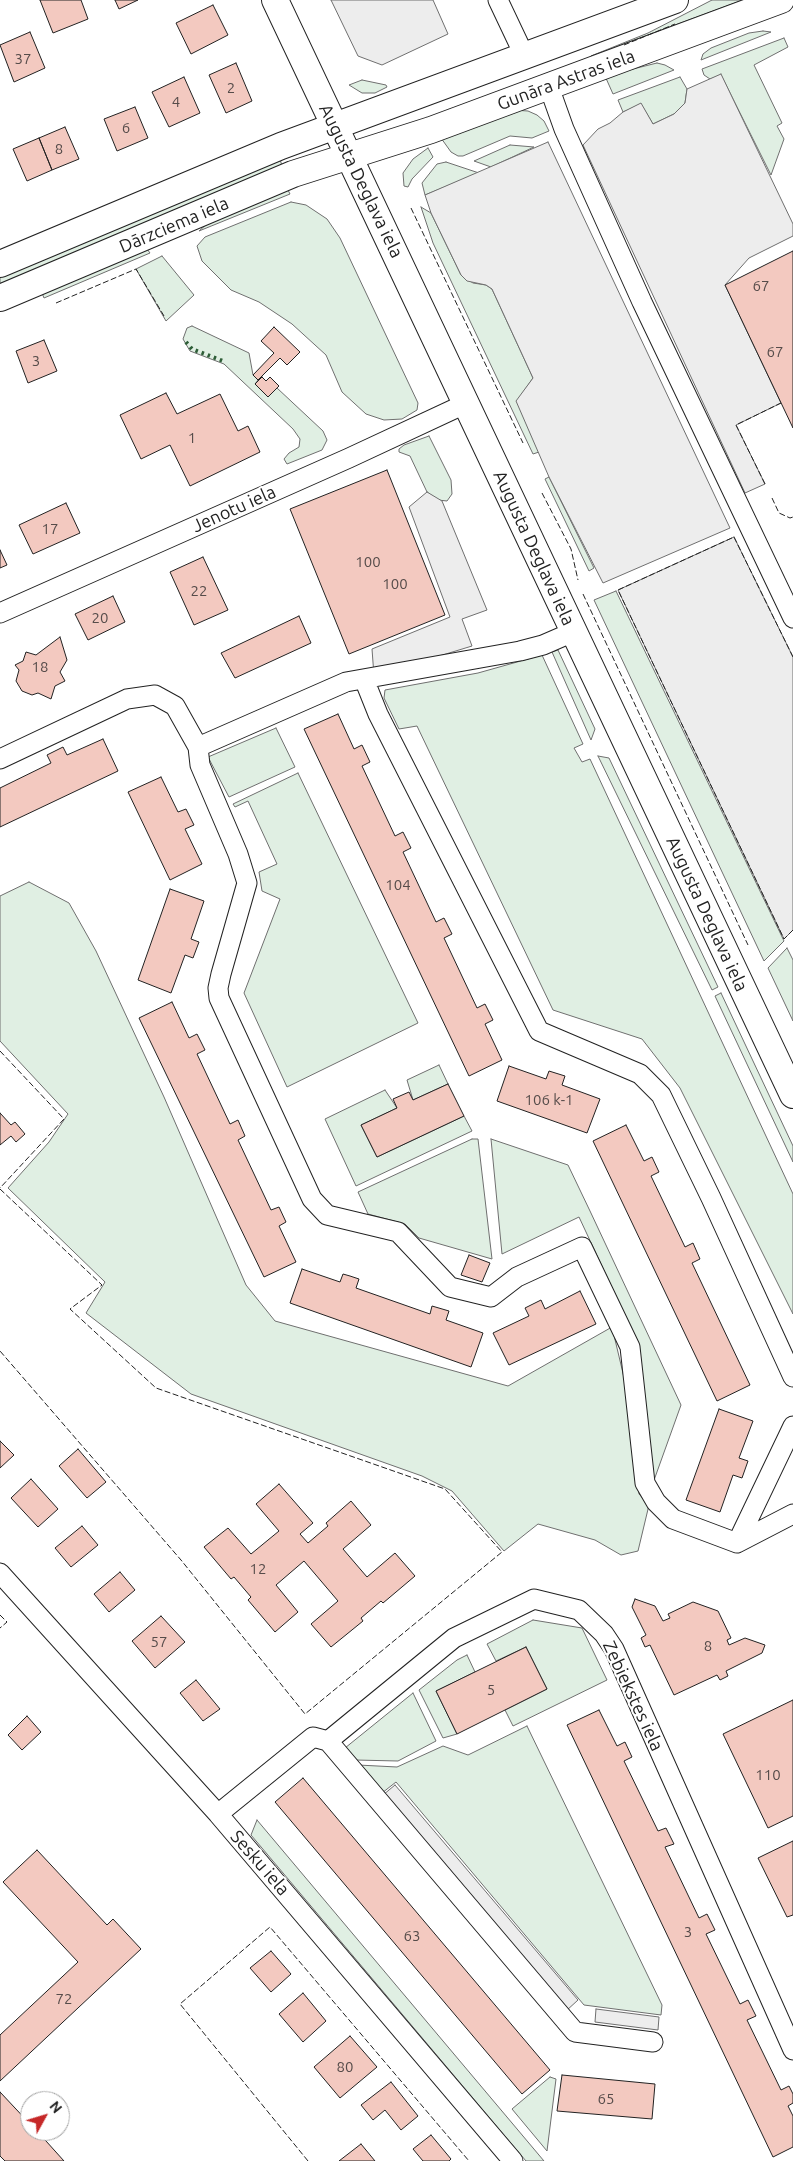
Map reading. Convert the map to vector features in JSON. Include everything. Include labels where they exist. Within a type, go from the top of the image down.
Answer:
[{"type":"main road","name":"Augusta Deglava iela","points":[[275,0],[793,1095]]},
{"type":"main road","name":"Gunāra Astras iela","points":[[336,127],[675,0]]},
{"type":"main road","name":"Gunāra Astras iela","points":[[350,158],[549,87],[782,0]]},
{"type":"main road","points":[[549,87],[546,74],[549,70],[605,43],[613,36],[615,23]]},
{"type":"main road","name":"Dārzciema iela","points":[[0,264],[281,146],[336,127]]},
{"type":"main road","name":"Dārzciema iela","points":[[0,298],[293,174],[350,158]]},
{"type":"street","points":[[498,0],[524,57]]},
{"type":"street","points":[[549,87],[564,129],[642,302],[793,618]]},
{"type":"street","name":"Jenotu iela","points":[[0,613],[349,458],[467,403]]},
{"type":"street","points":[[198,746],[346,682],[520,651],[542,645],[573,632]]},
{"type":"street","points":[[364,679],[378,714],[539,1031],[640,1074],[661,1095],[711,1198],[793,1377]]},
{"type":"street","points":[[0,759],[127,699],[155,695],[175,706],[198,746],[200,765],[238,854],[247,883],[221,974],[218,988],[219,998],[312,1198],[327,1215],[398,1232],[450,1287],[491,1297],[516,1277],[582,1247],[630,1347],[646,1483],[656,1502],[673,1520],[736,1543],[793,1514]]},
{"type":"street","points":[[736,1543],[793,1426]]},
{"type":"street","name":"Sesku iela","points":[[0,1573],[218,1814],[513,2161]]},
{"type":"street","name":"Zebiekstes iela","points":[[328,1741],[454,1638],[534,1600],[579,1610],[604,1634],[614,1649],[793,2050]]},
{"type":"street","points":[[218,1814],[313,1737],[328,1741],[575,2032],[653,2042]]},
{"type":"green space","points":[[712,0],[743,0],[591,56],[648,33]]},
{"type":"green space","points":[[771,32],[701,60],[703,54],[711,48],[749,33]]},
{"type":"green space","points":[[784,38],[788,47],[754,65],[782,123],[777,126],[784,139],[771,175],[721,75],[710,79],[704,75],[702,69]]},
{"type":"green space","points":[[657,63],[674,70],[613,94],[605,76]]},
{"type":"green space","points":[[680,77],[687,89],[685,103],[674,114],[653,124],[641,104],[623,112],[618,100]]},
{"type":"green space","points":[[362,80],[386,85],[387,87],[375,93],[362,93],[349,85]]},
{"type":"green space","points":[[513,110],[528,111],[537,115],[544,121],[549,131],[532,138],[510,136],[463,156],[458,156],[451,152],[441,138]]},
{"type":"green space","points":[[510,145],[534,147],[491,167],[474,161]]},
{"type":"green space","points":[[428,148],[433,157],[412,179],[408,187],[404,186],[403,173],[413,159]]},
{"type":"green space","points":[[280,159],[282,166],[0,285],[0,277]]},
{"type":"green space","points":[[446,162],[479,173],[425,195],[422,183],[437,164]]},
{"type":"green space","points":[[288,190],[290,194],[199,231],[208,223]]},
{"type":"green space","points":[[291,202],[306,205],[327,219],[340,238],[418,403],[417,410],[402,419],[384,420],[366,414],[342,392],[326,355],[292,324],[259,302],[231,290],[202,261],[197,246],[205,237]]},
{"type":"green space","points":[[421,207],[431,213],[461,275],[473,283],[486,285],[492,289],[533,378],[517,401],[539,452],[533,454],[433,243]]},
{"type":"green space","points":[[147,249],[150,253],[44,298],[42,293]]},
{"type":"green space","points":[[162,256],[194,295],[166,321],[136,269]]},
{"type":"green space","points":[[192,326],[249,353],[253,375],[258,380],[255,384],[268,396],[277,388],[323,431],[327,440],[322,450],[287,464],[284,459],[289,453],[299,447],[300,439],[293,429],[224,364],[190,351],[183,339],[187,328]]},
{"type":"green space","points":[[429,436],[451,480],[452,494],[447,501],[438,500],[427,492],[410,456],[399,452],[399,449],[404,445]]},
{"type":"green space","points":[[549,477],[594,568],[589,571],[545,479]]},
{"type":"green space","points":[[616,591],[784,941],[764,961],[594,600]]},
{"type":"green space","points":[[558,650],[595,729],[591,740],[552,652]]},
{"type":"green space","points":[[542,655],[583,744],[574,748],[582,762],[590,759],[793,1194],[793,1314],[680,1088],[642,1039],[553,1010],[417,726],[399,729],[384,698],[385,690],[478,673]]},
{"type":"green space","points":[[276,728],[295,767],[229,797],[208,757]]},
{"type":"green space","points":[[598,756],[609,758],[718,987],[712,990]]},
{"type":"green space","points":[[298,773],[418,1023],[287,1087],[244,993],[280,899],[262,891],[259,872],[277,864],[248,801],[235,807],[233,804]]},
{"type":"green space","points":[[29,882],[69,903],[96,951],[164,1097],[246,1285],[275,1321],[508,1386],[612,1327],[627,1390],[639,1494],[649,1505],[638,1551],[621,1555],[595,1540],[538,1524],[504,1551],[452,1491],[422,1476],[191,1394],[86,1313],[105,1282],[8,1188],[49,1142],[68,1114],[0,1041],[0,896]]},
{"type":"green space","points":[[787,948],[793,960],[793,1021],[768,968]]},
{"type":"green space","points":[[721,993],[793,1146],[793,1162],[715,996]]},
{"type":"green space","points":[[439,1065],[448,1084],[413,1100],[407,1080]]},
{"type":"green space","points":[[385,1090],[397,1108],[361,1125],[377,1157],[464,1116],[472,1131],[356,1186],[325,1119]]},
{"type":"green space","points":[[472,1139],[478,1139],[492,1259],[419,1238],[405,1224],[368,1214],[358,1192]]},
{"type":"green space","points":[[491,1139],[568,1165],[590,1211],[681,1405],[653,1483],[635,1337],[579,1217],[502,1254]]},
{"type":"green space","points":[[533,1620],[582,1628],[607,1680],[513,1726],[505,1710],[547,1689],[526,1647],[496,1661],[487,1644]]},
{"type":"green space","points":[[467,1655],[475,1672],[436,1691],[457,1734],[443,1738],[419,1690],[457,1660]]},
{"type":"green space","points":[[413,1693],[436,1741],[398,1761],[355,1760],[345,1748]]},
{"type":"green space","points":[[527,1726],[662,2005],[661,2015],[584,2005],[396,1782],[382,1793],[358,1765],[397,1767],[443,1746],[468,1755]]},
{"type":"green space","points":[[257,1820],[544,2161],[526,2161],[251,1835]]},
{"type":"green space","points":[[550,2077],[556,2079],[547,2151],[512,2109]]},
{"type":"shaded area","points":[[331,0],[433,0],[448,34],[382,65],[358,56]]},
{"type":"shaded area","points":[[721,74],[793,224],[793,236],[749,258],[725,285],[781,403],[736,425],[765,484],[745,493],[583,145],[598,129],[610,123],[623,112],[641,103],[653,124],[674,114],[685,103],[687,89]]},
{"type":"shaded area","points":[[548,142],[730,528],[603,583],[549,477],[516,401],[533,378],[492,289],[486,285],[467,281],[461,275],[431,213],[425,195]]},
{"type":"shaded area","points":[[427,492],[442,501],[487,610],[462,619],[472,646],[374,676],[372,649],[450,617],[409,507]]},
{"type":"shaded area","points":[[734,537],[793,657],[793,930],[784,939],[618,590]]},
{"type":"shaded area","points":[[395,1785],[578,2000],[566,2011],[383,1795]]},
{"type":"shaded area","points":[[596,2009],[659,2017],[658,2030],[595,2022]]},
{"type":"building","points":[[40,0],[81,0],[88,19],[53,33]]},
{"type":"building","points":[[115,0],[138,0],[119,9]]},
{"type":"building","points":[[213,5],[228,35],[191,54],[176,23]]},
{"type":"building","points":[[30,32],[45,68],[14,82],[0,45]]},
{"type":"building","points":[[236,63],[252,101],[226,113],[209,75]]},
{"type":"building","points":[[184,77],[200,113],[169,127],[152,92]]},
{"type":"building","points":[[135,107],[148,138],[117,151],[104,119]]},
{"type":"building","points":[[65,127],[79,159],[52,170],[39,138]]},
{"type":"building","points":[[39,138],[52,170],[27,181],[13,149]]},
{"type":"building","points":[[793,251],[793,428],[725,285]]},
{"type":"building","points":[[274,327],[300,352],[287,365],[280,358],[258,380],[253,375],[274,353],[261,341]]},
{"type":"building","points":[[44,340],[57,371],[28,383],[16,351]]},
{"type":"building","points":[[262,377],[266,381],[270,377],[279,386],[268,397],[255,384]]},
{"type":"building","points":[[166,393],[177,414],[220,394],[238,431],[248,426],[260,452],[190,486],[170,445],[141,459],[120,415]]},
{"type":"building","points":[[387,470],[445,615],[349,654],[290,509]]},
{"type":"building","points":[[66,503],[80,533],[33,554],[19,525]]},
{"type":"building","points":[[0,550],[7,565],[0,568]]},
{"type":"building","points":[[203,557],[228,610],[194,625],[170,572]]},
{"type":"building","points":[[113,596],[125,622],[88,640],[75,614]]},
{"type":"building","points":[[299,616],[311,643],[235,678],[221,653]]},
{"type":"building","points":[[60,637],[67,660],[60,672],[65,681],[55,686],[51,699],[38,693],[32,695],[22,691],[16,681],[19,670],[15,665],[23,661],[26,652],[36,655]]},
{"type":"building","points":[[338,714],[354,749],[362,745],[370,762],[362,766],[395,836],[403,832],[411,848],[403,852],[436,922],[444,918],[452,934],[444,938],[477,1008],[485,1004],[493,1020],[485,1024],[502,1060],[469,1076],[304,729]]},
{"type":"building","points":[[103,739],[118,771],[0,827],[0,788],[51,763],[47,755],[63,747],[67,755]]},
{"type":"building","points":[[161,777],[178,812],[186,809],[194,825],[185,829],[202,864],[170,880],[128,792]]},
{"type":"building","points":[[170,889],[204,901],[191,939],[199,942],[193,958],[185,955],[171,993],[138,980]]},
{"type":"building","points":[[172,1002],[189,1038],[197,1034],[205,1050],[197,1054],[230,1124],[238,1120],[245,1136],[238,1140],[271,1210],[279,1207],[286,1222],[279,1226],[296,1262],[264,1277],[139,1018]]},
{"type":"building","points":[[509,1066],[546,1079],[549,1071],[565,1076],[562,1085],[600,1099],[587,1133],[497,1101]]},
{"type":"building","points":[[448,1084],[464,1116],[377,1157],[361,1125],[397,1108],[393,1099],[409,1092],[413,1100]]},
{"type":"building","points":[[0,1113],[11,1125],[15,1122],[25,1134],[16,1142],[11,1136],[0,1145]]},
{"type":"building","points":[[626,1125],[644,1161],[652,1157],[659,1172],[651,1176],[685,1247],[693,1243],[700,1259],[692,1263],[750,1385],[717,1401],[593,1141]]},
{"type":"building","points":[[469,1255],[490,1263],[482,1282],[461,1275]]},
{"type":"building","points":[[302,1269],[340,1282],[343,1274],[359,1279],[356,1288],[430,1314],[432,1306],[449,1311],[446,1320],[483,1333],[471,1367],[290,1303]]},
{"type":"building","points":[[580,1291],[596,1324],[509,1365],[493,1333],[529,1316],[525,1308],[541,1300],[545,1309]]},
{"type":"building","points":[[719,1409],[753,1421],[739,1458],[748,1461],[742,1478],[733,1475],[720,1512],[686,1500]]},
{"type":"building","points":[[0,1441],[14,1455],[0,1468]]},
{"type":"building","points":[[78,1449],[106,1482],[87,1498],[59,1466]]},
{"type":"building","points":[[31,1479],[58,1509],[38,1527],[11,1498]]},
{"type":"building","points":[[279,1484],[313,1523],[300,1534],[308,1543],[328,1526],[326,1523],[351,1501],[371,1525],[343,1549],[367,1577],[395,1553],[415,1576],[383,1603],[381,1601],[361,1618],[363,1621],[331,1647],[311,1624],[338,1601],[304,1561],[276,1585],[298,1612],[275,1632],[248,1600],[251,1597],[234,1577],[231,1579],[204,1547],[228,1528],[251,1554],[279,1531],[256,1504]]},
{"type":"building","points":[[82,1526],[98,1545],[71,1567],[55,1548]]},
{"type":"building","points":[[120,1572],[135,1590],[109,1612],[94,1594]]},
{"type":"building","points":[[635,1599],[655,1606],[663,1621],[670,1618],[668,1614],[693,1602],[718,1611],[731,1638],[727,1640],[729,1645],[745,1638],[765,1645],[762,1653],[726,1671],[728,1676],[720,1680],[717,1675],[674,1695],[650,1645],[645,1647],[641,1638],[646,1635],[632,1607]]},
{"type":"building","points":[[161,1616],[185,1642],[155,1668],[132,1641]]},
{"type":"building","points":[[526,1647],[547,1689],[457,1734],[436,1691]]},
{"type":"building","points":[[196,1680],[220,1709],[203,1721],[180,1693]]},
{"type":"building","points":[[793,1700],[793,1816],[768,1828],[723,1734]]},
{"type":"building","points":[[599,1710],[617,1746],[625,1742],[632,1757],[624,1761],[658,1831],[666,1828],[674,1844],[665,1847],[699,1918],[707,1914],[715,1930],[706,1934],[740,2004],[748,2000],[756,2016],[747,2020],[781,2090],[789,2086],[793,2094],[793,2103],[788,2106],[793,2116],[793,2147],[773,2157],[567,1725]]},
{"type":"building","points":[[27,1716],[41,1732],[22,1750],[8,1735]]},
{"type":"building","points":[[303,1778],[550,2070],[522,2094],[275,1802]]},
{"type":"building","points":[[793,1841],[793,1915],[787,1917],[758,1858]]},
{"type":"building","points":[[37,1850],[107,1925],[113,1919],[141,1949],[0,2081],[0,2035],[78,1962],[3,1882]]},
{"type":"building","points":[[271,1951],[291,1974],[271,1992],[250,1968]]},
{"type":"building","points":[[303,1993],[326,2021],[303,2042],[279,2014]]},
{"type":"building","points":[[350,2036],[377,2067],[340,2098],[314,2067]]},
{"type":"building","points":[[562,2075],[655,2084],[652,2119],[557,2111]]},
{"type":"building","points":[[391,2082],[418,2116],[401,2130],[385,2110],[373,2120],[361,2105]]},
{"type":"building","points":[[0,2092],[20,2113],[20,2141],[46,2141],[64,2161],[5,2161],[0,2156]]},
{"type":"building","points":[[431,2135],[451,2159],[449,2161],[423,2161],[413,2149]]},
{"type":"building","points":[[361,2144],[375,2161],[339,2161]]},
{"type":"hedge","points":[[186,342],[192,349],[223,361]]},
{"type":"fence","points":[[624,45],[675,24]]},
{"type":"fence","points":[[411,208],[523,443]]},
{"type":"fence","points":[[56,303],[136,269],[164,316]]},
{"type":"fence","points":[[765,484],[736,425],[781,403]]},
{"type":"fence","points":[[542,493],[571,549],[578,580]]},
{"type":"fence","points":[[772,498],[779,513],[790,518],[793,517]]},
{"type":"fence","points":[[793,657],[734,537],[618,590],[784,939],[793,930]]},
{"type":"fence","points":[[583,594],[748,945]]},
{"type":"fence","points":[[0,1051],[64,1119],[0,1188]]},
{"type":"fence","points":[[0,1189],[102,1285],[70,1309],[156,1388],[445,1489],[502,1552],[305,1714],[181,1560],[0,1351]]},
{"type":"fence","points":[[0,1615],[7,1622],[0,1628]]},
{"type":"fence","points":[[308,2161],[180,2004],[270,1927],[469,2161]]}]
